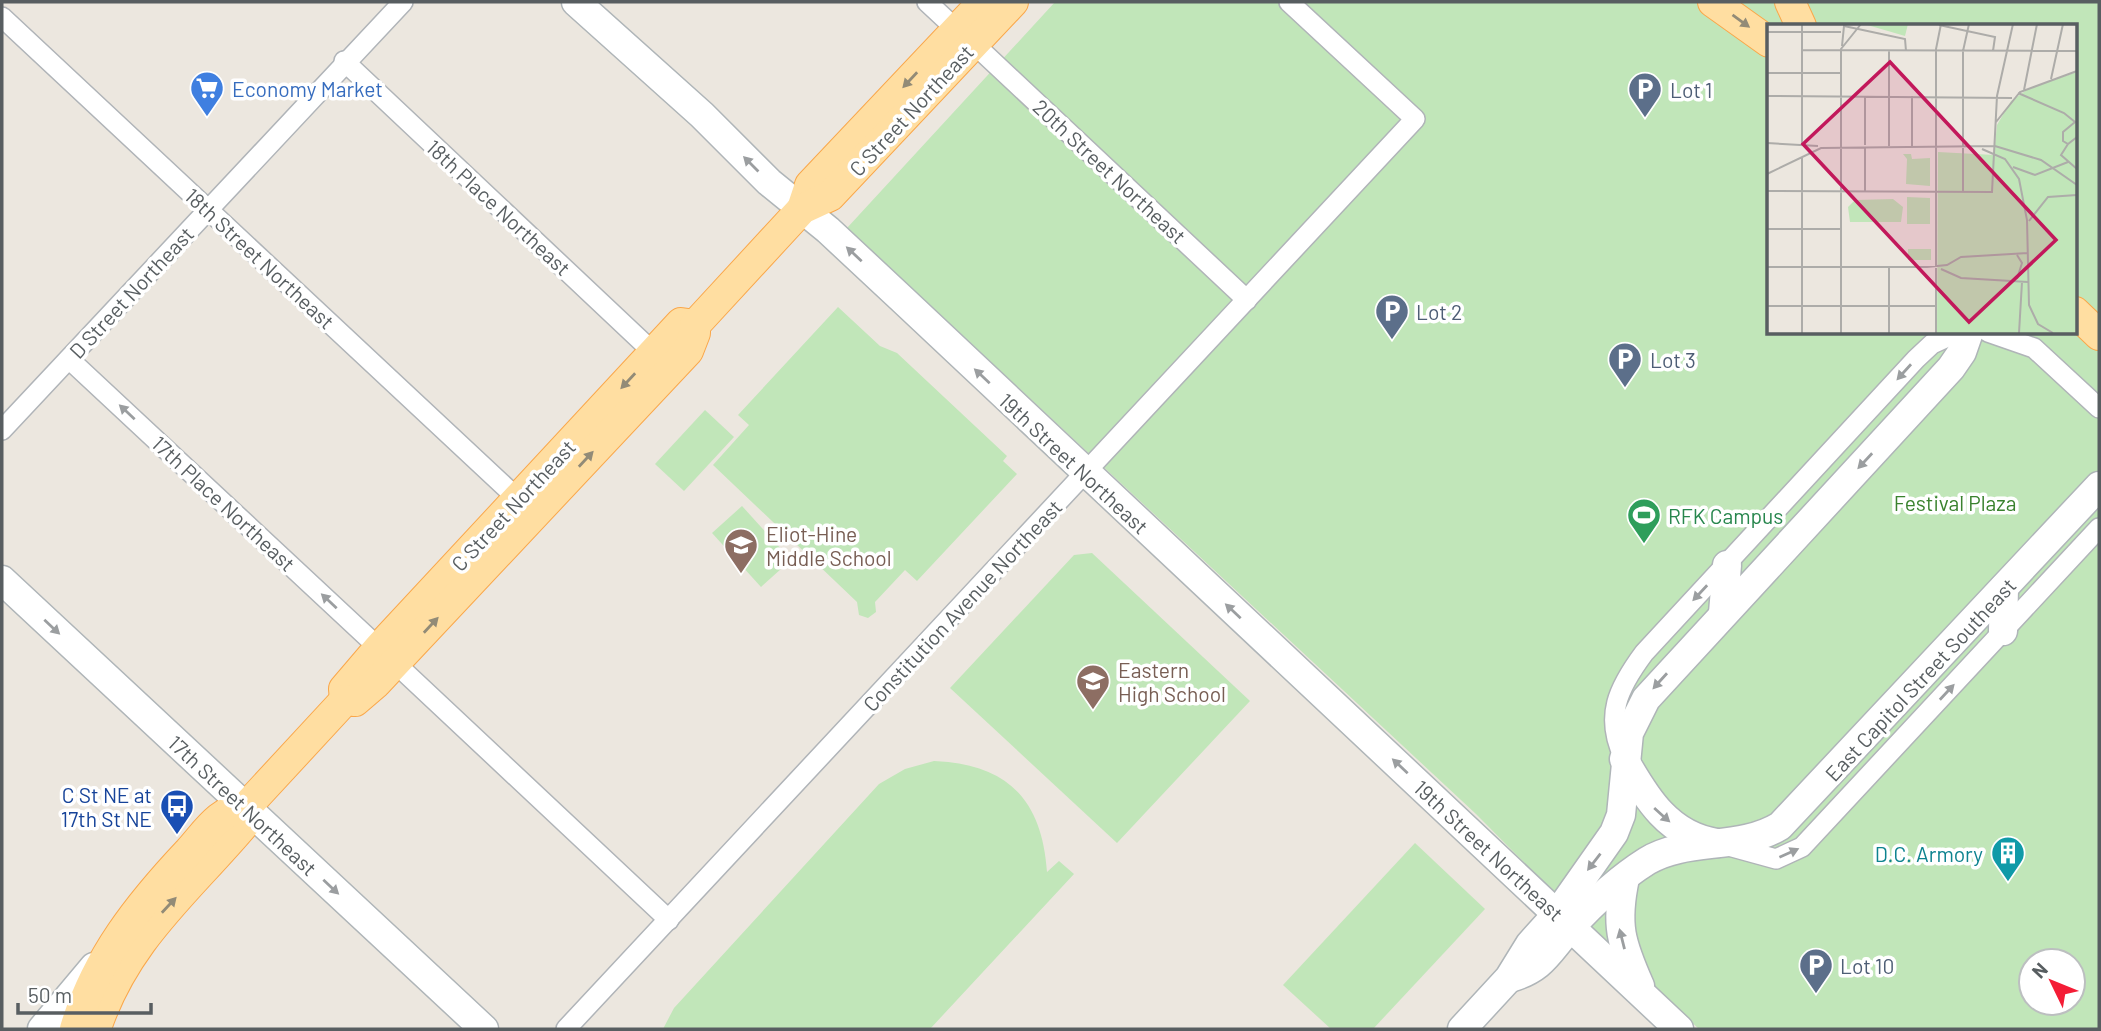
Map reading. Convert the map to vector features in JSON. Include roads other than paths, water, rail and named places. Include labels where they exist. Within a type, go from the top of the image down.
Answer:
[{"type":"main road","name":"19th Street Northeast","points":[[576,2],[904,300],[1679,1029]]},
{"type":"main road","name":"C Street Northeast","points":[[965,37],[983,2]]},
{"type":"main road","name":"C Street Northeast","points":[[42,1029],[158,918],[246,822],[246,807],[345,700],[344,689],[387,655],[688,351],[695,325],[802,209],[810,185],[965,37],[1013,2]]},
{"type":"main road","points":[[1713,2],[1767,41]]},
{"type":"main road","points":[[1779,24],[1780,2]]},
{"type":"main road","points":[[1790,2],[1800,24]]},
{"type":"main road","points":[[2076,313],[2099,335]]},
{"type":"main road","name":"C Street Northeast","points":[[387,655],[517,499],[681,323],[695,325]]},
{"type":"main road","points":[[1462,1029],[1509,978],[1530,944],[1564,920],[1618,824],[1624,759],[1633,722],[1646,699],[1951,368],[1962,352],[1968,334]]},
{"type":"main road","name":"East Capitol Street Southeast","points":[[1564,920],[1645,862],[1667,853],[1756,839],[1790,817],[2099,486]]},
{"type":"main road","points":[[1723,613],[1727,565]]},
{"type":"main road","name":"17th Street Northeast","points":[[2,580],[484,1029]]},
{"type":"main road","points":[[2003,631],[2004,588]]},
{"type":"main road","points":[[1624,759],[1661,815],[1694,836],[1724,844]]},
{"type":"main road","points":[[1625,878],[1619,908],[1619,935],[1645,997]]},
{"type":"main road","points":[[75,1029],[93,980],[121,951]]},
{"type":"main road","points":[[96,1029],[121,951]]},
{"type":"street","name":"D Street Northeast","points":[[2,430],[344,61],[403,2]]},
{"type":"street","name":"20th Street Northeast","points":[[927,2],[1247,300]]},
{"type":"street","name":"Constitution Avenue Northeast","points":[[566,1029],[1415,119],[1289,2]]},
{"type":"street","name":"18th Street Northeast","points":[[2,17],[517,499]]},
{"type":"street","name":"18th Place Northeast","points":[[344,61],[654,353]]},
{"type":"street","points":[[1624,759],[1616,738],[1613,717],[1629,677],[1644,653],[1923,352],[1954,334]]},
{"type":"street","points":[[1994,334],[2034,348],[2099,408]]},
{"type":"street","name":"17th Place Northeast","points":[[69,359],[669,920]]},
{"type":"street","name":"East Capitol Street Southeast","points":[[1724,844],[1776,859],[1802,847],[2099,528]]},
{"type":"place","name":"Economy Market","points":[[207,118]]},
{"type":"place","name":"Lot 1","points":[[1645,119]]},
{"type":"place","name":"Lot 2","points":[[1392,341]]},
{"type":"place","name":"Lot 3","points":[[1625,389]]},
{"type":"place","name":"RFK Campus","points":[[1644,545]]},
{"type":"place","name":"Eliot-Hine Middle School","points":[[741,575]]},
{"type":"place","name":"Eastern High School","points":[[1093,711]]},
{"type":"place","name":"C St NE at 17th St NE","points":[[177,836]]},
{"type":"place","name":"D.C. Armory","points":[[2008,883]]},
{"type":"place","name":"Lot 10","points":[[1816,995]]},
{"type":"park label","name":"Festival Plaza","points":[[1955,502]]}]
